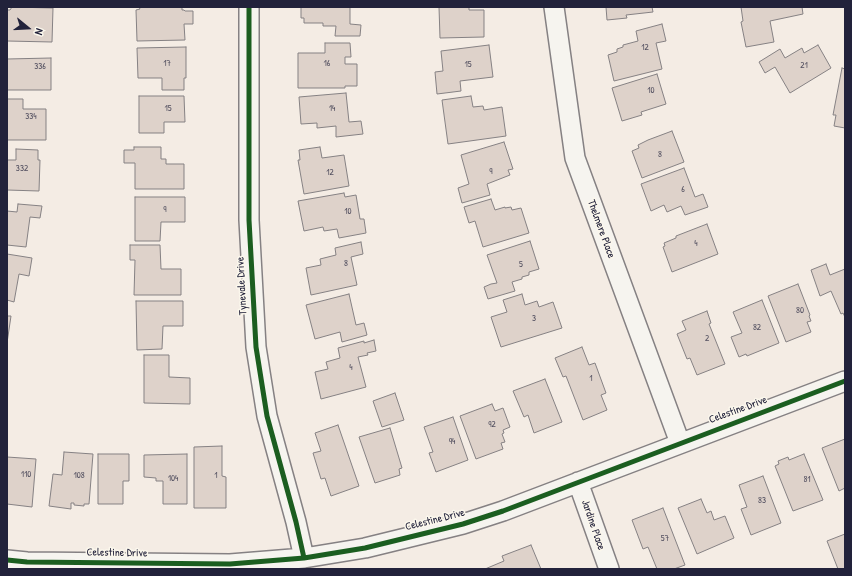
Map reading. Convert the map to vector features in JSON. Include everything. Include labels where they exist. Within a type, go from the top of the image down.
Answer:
[{"type":"street","name":"Tynevale Drive","points":[[249,7],[249,220],[256,347],[267,416],[296,522],[304,558]]},
{"type":"street","name":"Thelmere Place","points":[[554,7],[575,158],[680,443]]},
{"type":"street","name":"Celestine Drive","points":[[7,560],[91,566],[230,564],[304,558],[366,548],[463,524],[845,381]]},
{"type":"street","name":"Jardine Place","points":[[578,482],[609,569]]},
{"type":"building","points":[[12,7],[53,8],[52,42],[7,41],[7,10],[10,10]]},
{"type":"building","points":[[139,7],[182,7],[182,10],[193,11],[193,24],[184,24],[185,40],[137,41],[136,10],[140,9]]},
{"type":"building","points":[[301,7],[350,7],[350,24],[361,25],[360,36],[335,36],[336,26],[323,26],[323,23],[304,23],[304,18],[301,18]]},
{"type":"building","points":[[439,7],[469,7],[469,10],[484,10],[484,37],[440,38]]},
{"type":"building","points":[[606,7],[652,7],[653,12],[626,15],[627,18],[607,20]]},
{"type":"building","points":[[741,7],[802,7],[803,14],[770,21],[774,42],[746,47],[741,22],[743,21]]},
{"type":"building","points":[[662,24],[666,41],[656,43],[662,69],[614,81],[608,55],[617,52],[617,49],[623,47],[623,45],[638,41],[636,31]]},
{"type":"building","points":[[325,43],[350,43],[351,57],[345,57],[345,64],[357,64],[357,86],[345,86],[345,88],[298,88],[298,53],[325,53]]},
{"type":"building","points":[[489,45],[493,77],[460,81],[461,91],[437,94],[435,72],[443,71],[441,51]]},
{"type":"building","points":[[818,45],[831,68],[790,93],[775,67],[765,73],[759,62],[780,49],[785,58],[802,48],[804,53]]},
{"type":"building","points":[[186,47],[186,78],[184,78],[184,90],[162,90],[162,78],[138,78],[137,48]]},
{"type":"building","points":[[51,58],[51,90],[7,90],[7,59]]},
{"type":"building","points":[[842,68],[845,69],[845,128],[834,126],[836,115],[833,115]]},
{"type":"building","points":[[657,74],[666,104],[641,112],[642,115],[622,121],[612,88]]},
{"type":"building","points":[[346,93],[349,122],[361,121],[363,134],[336,137],[336,126],[317,128],[317,123],[301,124],[299,97]]},
{"type":"building","points":[[139,96],[184,96],[185,122],[164,122],[164,133],[139,133]]},
{"type":"building","points":[[471,96],[473,107],[483,106],[484,110],[502,107],[506,136],[448,144],[442,100]]},
{"type":"building","points":[[7,99],[23,99],[23,109],[46,109],[46,140],[7,140]]},
{"type":"building","points":[[672,131],[684,162],[642,178],[632,151],[639,148],[638,145],[648,140]]},
{"type":"building","points":[[504,142],[513,169],[508,170],[510,175],[487,184],[490,195],[462,203],[458,188],[469,184],[461,155]]},
{"type":"building","points":[[134,147],[161,147],[161,159],[166,159],[166,164],[184,164],[184,189],[135,189],[135,163],[124,163],[124,150],[134,150]]},
{"type":"building","points":[[320,147],[322,158],[344,155],[349,186],[304,194],[298,160],[300,160],[299,150]]},
{"type":"building","points":[[16,149],[38,150],[38,160],[40,160],[39,191],[7,190],[7,160],[16,160]]},
{"type":"building","points":[[684,168],[695,197],[703,194],[708,207],[685,215],[681,206],[667,212],[664,205],[651,211],[641,184]]},
{"type":"building","points":[[344,193],[345,197],[356,195],[360,219],[364,219],[366,233],[339,238],[337,229],[324,231],[323,227],[304,231],[298,201]]},
{"type":"building","points":[[135,197],[185,197],[185,222],[161,222],[160,241],[135,241]]},
{"type":"building","points":[[491,199],[495,210],[505,207],[511,207],[512,210],[521,208],[529,233],[483,247],[475,221],[469,223],[464,207]]},
{"type":"building","points":[[18,204],[42,206],[40,218],[30,217],[26,247],[7,245],[7,211],[17,212]]},
{"type":"building","points":[[707,224],[718,254],[672,272],[663,247],[665,246],[664,243],[676,238],[676,236]]},
{"type":"building","points":[[530,241],[539,269],[529,272],[529,275],[522,277],[522,279],[512,282],[515,291],[488,299],[484,287],[497,283],[487,255]]},
{"type":"building","points":[[361,242],[363,254],[351,257],[357,285],[311,295],[306,268],[321,265],[320,259],[336,255],[335,248]]},
{"type":"building","points":[[130,245],[160,245],[161,269],[181,269],[181,295],[134,295],[135,260],[130,260]]},
{"type":"building","points":[[7,254],[32,258],[29,276],[19,274],[14,302],[7,300]]},
{"type":"building","points":[[826,264],[830,275],[845,269],[845,317],[843,313],[841,314],[831,291],[820,296],[811,270]]},
{"type":"building","points":[[798,284],[810,315],[811,321],[807,322],[811,332],[786,342],[768,296]]},
{"type":"building","points":[[349,294],[356,325],[364,323],[367,335],[342,342],[340,332],[315,339],[306,305]]},
{"type":"building","points":[[522,294],[525,305],[537,301],[539,307],[553,302],[562,328],[501,347],[491,317],[507,312],[503,300]]},
{"type":"building","points":[[762,300],[779,343],[747,356],[746,354],[739,357],[731,337],[742,333],[733,312]]},
{"type":"building","points":[[136,301],[183,301],[183,326],[163,326],[162,349],[137,350]]},
{"type":"building","points":[[707,311],[711,323],[709,324],[725,364],[697,375],[690,358],[687,359],[677,334],[686,330],[682,321]]},
{"type":"building","points":[[7,316],[11,316],[7,343]]},
{"type":"building","points":[[374,340],[376,351],[367,353],[368,355],[358,357],[366,387],[321,399],[315,372],[328,369],[326,362],[340,358],[338,348]]},
{"type":"building","points":[[582,347],[589,365],[595,363],[606,393],[601,395],[607,410],[583,420],[566,376],[563,377],[555,358]]},
{"type":"building","points":[[144,355],[169,355],[169,377],[190,378],[190,404],[144,403]]},
{"type":"building","points":[[545,379],[562,422],[534,433],[528,415],[524,417],[513,391]]},
{"type":"building","points":[[395,393],[404,420],[382,427],[373,401]]},
{"type":"building","points":[[492,404],[495,411],[503,408],[510,427],[503,430],[504,433],[502,434],[505,442],[501,443],[503,449],[476,459],[460,416]]},
{"type":"building","points":[[453,417],[468,460],[436,472],[429,453],[433,452],[424,427]]},
{"type":"building","points":[[338,425],[359,486],[331,496],[325,478],[321,479],[313,453],[321,451],[315,433]]},
{"type":"building","points":[[390,428],[402,468],[399,469],[400,475],[375,483],[359,437]]},
{"type":"building","points":[[845,439],[845,488],[839,491],[822,448]]},
{"type":"building","points":[[222,446],[222,476],[226,477],[226,508],[194,508],[194,447]]},
{"type":"building","points":[[64,452],[93,454],[89,504],[84,504],[84,506],[74,505],[74,503],[71,503],[71,509],[49,506],[53,474],[62,475]]},
{"type":"building","points":[[98,454],[129,454],[129,481],[123,481],[123,504],[98,504]]},
{"type":"building","points":[[187,454],[187,504],[163,504],[163,481],[156,481],[156,478],[144,477],[144,455]]},
{"type":"building","points":[[804,454],[823,500],[793,511],[775,466],[779,464],[778,461],[788,457],[789,460]]},
{"type":"building","points":[[7,457],[36,459],[32,507],[7,504]]},
{"type":"building","points":[[763,476],[781,523],[751,535],[741,509],[747,507],[739,485]]},
{"type":"building","points":[[701,499],[707,513],[711,511],[714,520],[725,516],[734,538],[697,554],[678,508]]},
{"type":"building","points":[[663,508],[685,565],[674,569],[657,569],[648,547],[643,549],[632,520]]},
{"type":"building","points":[[845,534],[845,569],[838,569],[827,541]]},
{"type":"building","points":[[531,545],[541,569],[485,569],[504,561],[502,556]]},
{"type":"cycle path","points":[[249,7],[249,220],[256,347],[267,416],[296,522],[304,558]]},
{"type":"cycle path","points":[[7,560],[27,562],[230,564],[304,558],[365,548],[463,524],[503,511],[845,381]]}]
